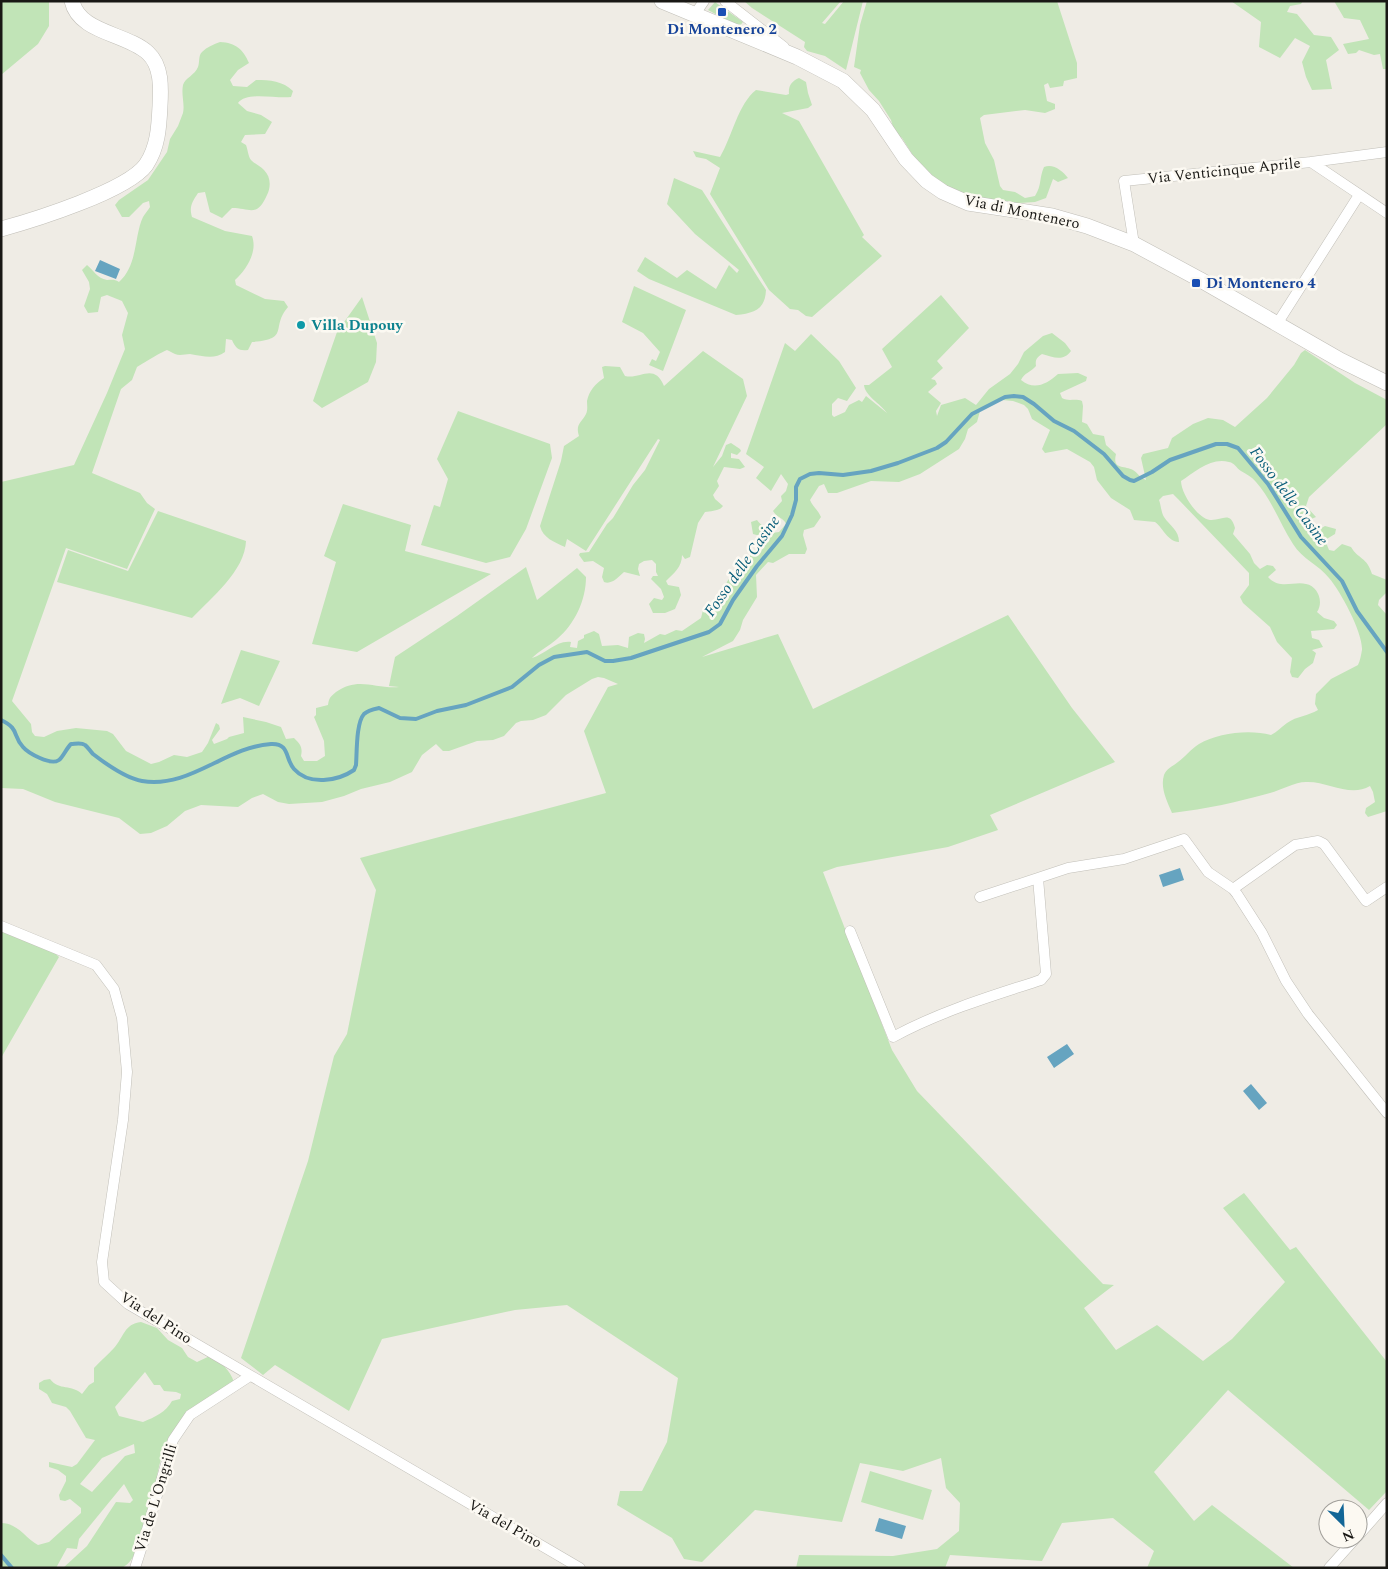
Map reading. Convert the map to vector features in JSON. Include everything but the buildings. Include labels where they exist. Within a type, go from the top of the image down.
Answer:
[{"type":"street","points":[[1,229],[90,199],[134,177],[146,165],[155,147],[159,127],[160,102],[156,63],[137,44],[86,23],[78,15],[72,1]]},
{"type":"street","points":[[662,1],[797,57]]},
{"type":"street","points":[[695,14],[704,1]]},
{"type":"street","name":"Via di Montenero","points":[[726,1],[797,57],[843,81],[873,110],[906,160],[927,181],[943,192],[968,203],[1052,216],[1087,226],[1134,244],[1340,360],[1387,383]]},
{"type":"street","name":"Via Venticinque Aprile","points":[[1134,244],[1124,181],[1311,162],[1387,152]]},
{"type":"street","points":[[1311,162],[1387,213]]},
{"type":"street","points":[[1277,324],[1359,195]]},
{"type":"street","points":[[980,897],[1068,868],[1124,860],[1184,839],[1208,872],[1233,889],[1262,933],[1286,981],[1308,1014],[1387,1113]]},
{"type":"street","points":[[1233,889],[1295,845],[1318,841],[1324,844],[1366,901],[1387,887]]},
{"type":"street","points":[[850,931],[893,1037],[912,1026],[974,1002],[1041,980],[1046,974],[1038,878]]},
{"type":"street","name":"Via del Pino","points":[[1,926],[96,965],[114,989],[122,1018],[127,1072],[123,1120],[102,1262],[104,1282],[128,1304],[580,1568]]},
{"type":"street","name":"Via de L'Ongrilli","points":[[134,1568],[173,1440],[190,1415],[250,1376]]},
{"type":"street","points":[[1368,1525],[1387,1503]]},
{"type":"street","points":[[1329,1568],[1346,1549]]},
{"type":"green space","points":[[1,1],[49,1],[49,26],[38,44],[1,75]]},
{"type":"green space","points":[[744,1],[841,1],[822,23],[825,24],[844,1],[863,1],[846,70],[825,56],[807,51],[804,47],[805,42]]},
{"type":"green space","points":[[867,1],[1057,1],[1077,63],[1077,78],[1064,81],[1063,86],[1050,88],[1048,83],[1044,85],[1047,101],[1055,104],[1055,109],[1045,113],[1025,110],[984,115],[980,118],[985,143],[994,160],[1000,186],[1003,190],[1015,192],[1025,198],[1035,196],[1044,167],[1047,166],[1057,168],[1068,178],[1058,182],[1053,179],[1046,198],[1035,202],[992,201],[944,189],[914,157],[902,138],[895,133],[891,120],[879,101],[869,90],[860,73],[861,70],[854,67],[860,25]]},
{"type":"green space","points":[[1231,1],[1303,1],[1301,4],[1290,6],[1287,12],[1297,14],[1314,35],[1331,37],[1339,50],[1326,60],[1332,89],[1312,90],[1302,62],[1310,46],[1295,38],[1280,58],[1259,47],[1261,22]]},
{"type":"green space","points":[[1334,1],[1387,1],[1387,69],[1383,69],[1380,54],[1374,55],[1359,50],[1356,53],[1348,54],[1343,44],[1369,39],[1360,20],[1344,18]]},
{"type":"green space","points":[[715,2],[743,22],[739,27],[708,10]]},
{"type":"green space","points":[[220,42],[235,45],[244,54],[249,63],[238,70],[230,80],[233,86],[247,87],[256,80],[266,80],[281,83],[293,91],[291,97],[255,96],[242,99],[238,103],[247,111],[261,115],[272,122],[265,134],[245,135],[241,142],[246,145],[251,160],[264,170],[269,179],[268,192],[260,207],[252,210],[232,208],[222,218],[210,212],[205,192],[198,193],[192,205],[192,217],[225,231],[252,236],[252,254],[247,266],[235,280],[236,285],[265,299],[284,301],[288,307],[280,321],[276,335],[272,338],[252,342],[248,350],[238,349],[232,340],[226,339],[225,352],[217,356],[179,355],[167,350],[137,367],[132,380],[121,389],[92,473],[140,493],[147,503],[155,509],[127,569],[66,548],[12,701],[31,724],[32,732],[35,736],[44,737],[57,731],[76,728],[107,731],[113,734],[126,751],[151,764],[174,755],[187,757],[202,752],[216,723],[220,729],[212,740],[214,744],[244,733],[243,717],[281,727],[286,739],[294,738],[299,744],[304,761],[317,761],[325,756],[324,741],[314,717],[316,715],[316,708],[328,705],[331,696],[344,687],[367,684],[399,687],[389,686],[395,657],[526,567],[537,600],[577,568],[586,577],[582,603],[574,619],[557,639],[532,658],[561,643],[571,642],[570,647],[577,648],[578,641],[584,638],[584,635],[594,631],[599,634],[602,646],[618,645],[628,648],[629,637],[638,633],[644,634],[644,643],[660,634],[665,635],[676,630],[682,631],[701,618],[703,610],[725,593],[729,579],[749,563],[750,555],[763,549],[764,537],[753,534],[751,522],[757,520],[772,533],[779,532],[786,524],[773,511],[782,501],[781,496],[786,491],[788,484],[781,474],[771,491],[756,478],[764,467],[746,454],[785,343],[795,351],[811,334],[839,361],[856,388],[847,401],[838,398],[832,404],[832,415],[834,417],[845,412],[849,405],[859,400],[862,402],[866,396],[887,413],[867,393],[864,385],[869,385],[892,367],[882,349],[941,295],[969,328],[937,361],[943,368],[931,379],[935,380],[937,384],[928,392],[941,403],[936,411],[937,416],[941,405],[965,398],[976,405],[989,389],[1010,374],[1024,352],[1043,336],[1052,333],[1065,343],[1071,351],[1061,358],[1042,354],[1037,359],[1036,366],[1021,380],[1036,386],[1049,381],[1058,374],[1078,373],[1087,377],[1086,381],[1060,393],[1062,398],[1082,401],[1082,422],[1087,424],[1093,434],[1104,436],[1106,445],[1116,454],[1117,465],[1133,470],[1146,480],[1141,458],[1143,454],[1168,448],[1172,438],[1193,424],[1208,418],[1223,420],[1235,427],[1267,398],[1305,350],[1355,383],[1387,400],[1387,424],[1309,497],[1306,506],[1316,517],[1304,522],[1311,530],[1316,531],[1325,526],[1336,529],[1335,534],[1325,540],[1329,550],[1334,551],[1342,544],[1351,547],[1368,564],[1372,574],[1387,580],[1387,592],[1379,600],[1378,605],[1387,615],[1387,811],[1368,817],[1365,813],[1366,808],[1375,802],[1370,786],[1362,789],[1347,790],[1314,782],[1306,782],[1234,802],[1172,813],[1163,790],[1164,775],[1168,769],[1196,746],[1215,737],[1234,733],[1253,732],[1271,735],[1291,721],[1318,710],[1315,704],[1316,694],[1331,679],[1359,663],[1362,650],[1355,623],[1334,584],[1325,573],[1297,549],[1267,496],[1253,479],[1239,470],[1233,463],[1222,461],[1210,463],[1181,481],[1187,498],[1200,515],[1210,520],[1231,519],[1235,528],[1233,534],[1250,554],[1254,563],[1260,569],[1267,565],[1273,566],[1276,570],[1268,577],[1272,581],[1282,584],[1301,583],[1310,585],[1319,595],[1320,604],[1317,612],[1324,618],[1334,621],[1337,625],[1334,629],[1311,631],[1312,638],[1319,640],[1323,647],[1312,650],[1316,653],[1313,663],[1298,678],[1292,677],[1290,672],[1292,658],[1277,642],[1270,627],[1243,603],[1240,597],[1249,585],[1249,573],[1173,494],[1163,496],[1159,500],[1163,515],[1176,531],[1179,542],[1171,539],[1155,522],[1134,520],[1130,510],[1111,498],[1097,480],[1094,467],[1090,462],[1067,449],[1045,453],[1042,449],[1050,430],[1032,419],[1024,405],[1013,401],[1002,400],[980,411],[977,422],[968,429],[959,449],[920,474],[899,482],[871,481],[837,493],[828,493],[824,484],[819,486],[810,500],[821,517],[814,527],[804,530],[803,535],[807,549],[805,554],[789,554],[773,563],[768,562],[756,575],[757,597],[733,641],[702,657],[778,634],[813,709],[1008,615],[1072,708],[1115,762],[990,815],[998,830],[948,847],[837,867],[823,872],[892,1050],[917,1091],[1103,1284],[1114,1285],[1084,1308],[1116,1350],[1157,1325],[1203,1361],[1232,1339],[1285,1282],[1223,1208],[1244,1193],[1290,1250],[1296,1247],[1387,1362],[1387,1491],[1369,1510],[1368,1499],[1356,1499],[1228,1390],[1154,1472],[1194,1521],[1212,1505],[1294,1568],[1147,1568],[1154,1551],[1113,1518],[1062,1523],[1042,1561],[950,1555],[945,1568],[796,1568],[799,1555],[893,1556],[937,1549],[959,1531],[960,1503],[946,1488],[941,1458],[903,1471],[860,1463],[842,1522],[755,1510],[702,1562],[684,1559],[672,1538],[617,1505],[620,1491],[642,1491],[667,1442],[678,1378],[567,1305],[515,1310],[382,1339],[349,1411],[275,1365],[263,1375],[241,1358],[308,1161],[334,1056],[347,1034],[376,890],[360,858],[606,793],[584,731],[608,687],[618,684],[604,678],[592,679],[566,695],[546,715],[516,723],[504,736],[493,740],[477,741],[449,751],[443,751],[436,744],[422,755],[412,772],[390,782],[322,802],[289,804],[278,802],[263,794],[252,798],[238,807],[201,805],[185,811],[167,826],[151,833],[140,834],[119,818],[55,802],[23,789],[1,788],[1,721],[11,726],[1,719],[1,482],[74,465],[125,349],[122,335],[128,313],[122,301],[107,295],[101,297],[98,312],[88,313],[84,306],[90,289],[89,282],[82,270],[87,265],[101,278],[119,282],[130,267],[140,225],[150,207],[149,201],[143,203],[129,217],[122,217],[115,205],[119,200],[148,180],[167,152],[170,139],[183,113],[183,85],[197,70],[202,52]]},
{"type":"green space","points":[[799,78],[806,82],[812,105],[808,108],[782,113],[799,121],[864,235],[862,237],[882,256],[812,317],[806,316],[798,310],[790,309],[769,290],[710,194],[720,168],[706,159],[696,157],[693,151],[720,157],[744,104],[756,90],[786,95],[789,94],[791,84]]},
{"type":"green space","points":[[674,178],[702,190],[766,290],[763,302],[757,309],[736,315],[649,279],[637,271],[645,257],[677,278],[687,270],[716,289],[729,265],[737,273],[739,270],[695,234],[667,204]]},
{"type":"green space","points":[[634,286],[686,310],[663,371],[649,365],[652,359],[656,361],[660,352],[643,333],[622,322]]},
{"type":"green space","points":[[362,297],[377,343],[376,362],[368,382],[322,408],[313,401],[337,332]]},
{"type":"green space","points":[[703,351],[743,379],[747,396],[713,467],[722,456],[726,445],[731,443],[741,451],[737,455],[731,453],[731,458],[739,459],[745,467],[740,469],[724,467],[717,481],[719,486],[713,495],[723,506],[722,508],[705,512],[698,523],[690,557],[685,559],[682,555],[679,566],[666,581],[668,585],[679,587],[681,595],[675,609],[665,613],[653,613],[649,604],[654,598],[662,600],[664,597],[661,589],[651,579],[653,576],[658,576],[656,564],[652,560],[639,564],[640,576],[624,572],[615,580],[607,583],[604,582],[602,577],[604,568],[593,561],[584,562],[579,555],[580,553],[589,552],[613,518],[633,485],[645,470],[660,440],[658,439],[586,551],[567,539],[565,547],[553,541],[546,537],[540,526],[564,446],[579,436],[578,426],[587,412],[589,394],[595,385],[604,378],[602,367],[620,367],[625,376],[631,377],[651,373],[660,379],[664,386]]},
{"type":"green space","points":[[458,411],[550,444],[552,458],[526,529],[510,557],[486,563],[421,545],[434,505],[440,507],[448,479],[437,459]]},
{"type":"green space","points":[[343,504],[411,525],[405,551],[491,574],[357,652],[312,644],[336,562],[324,556]]},
{"type":"green space","points":[[158,511],[246,541],[240,563],[226,583],[192,618],[57,582],[68,550],[128,571]]},
{"type":"green space","points":[[241,650],[280,661],[259,706],[240,698],[221,704]]},
{"type":"green space","points":[[1,930],[54,952],[59,957],[1,1058]]},
{"type":"green space","points":[[141,1322],[157,1328],[168,1340],[182,1348],[188,1357],[197,1362],[212,1355],[228,1370],[234,1382],[171,1439],[167,1445],[160,1465],[153,1501],[142,1538],[135,1554],[126,1565],[122,1568],[63,1568],[87,1546],[116,1502],[130,1503],[133,1500],[124,1484],[79,1539],[77,1549],[67,1548],[56,1568],[1,1568],[1,1523],[12,1525],[38,1545],[49,1542],[81,1513],[81,1508],[70,1499],[60,1500],[59,1495],[66,1481],[66,1476],[58,1470],[49,1467],[49,1462],[72,1467],[77,1464],[95,1440],[86,1438],[70,1411],[66,1407],[52,1403],[47,1394],[39,1389],[39,1383],[50,1379],[57,1385],[74,1389],[82,1394],[94,1382],[94,1368],[114,1348],[128,1328],[135,1323]],"holes":[[[145,1372],[154,1385],[160,1385],[164,1391],[181,1394],[180,1399],[172,1401],[163,1411],[143,1422],[119,1416],[115,1407]],[[134,1444],[135,1453],[125,1456],[92,1492],[80,1484],[102,1458]]]},
{"type":"green space","points":[[870,1471],[932,1490],[923,1520],[861,1502]]},
{"type":"water","points":[[100,260],[120,269],[116,279],[95,271]]},
{"type":"water","points":[[1180,868],[1184,880],[1163,887],[1159,875]]},
{"type":"water","points":[[1067,1044],[1074,1054],[1054,1068],[1047,1057]]},
{"type":"water","points":[[1251,1084],[1267,1103],[1259,1110],[1243,1091]]},
{"type":"water","points":[[879,1518],[906,1526],[902,1539],[875,1531]]},
{"type":"waterway","name":"Fosso delle Casine","points":[[1,720],[11,726],[23,747],[40,758],[51,761],[59,760],[71,744],[82,744],[116,770],[142,781],[159,782],[176,779],[192,774],[238,752],[271,744],[281,746],[294,769],[307,778],[324,780],[340,777],[354,770],[361,718],[369,711],[379,708],[400,718],[416,719],[437,711],[466,705],[512,687],[539,665],[554,657],[587,652],[605,661],[613,661],[631,658],[709,632],[720,624],[733,600],[757,566],[782,536],[792,515],[796,500],[796,487],[800,479],[810,474],[843,475],[871,471],[937,448],[946,442],[972,414],[1005,397],[1014,396],[1023,397],[1054,421],[1074,431],[1104,454],[1123,476],[1134,481],[1170,460],[1216,444],[1227,444],[1238,448],[1268,484],[1301,537],[1342,581],[1357,611],[1387,652]]},
{"type":"waterway","points":[[1,1555],[12,1568]]},
{"type":"place","name":"Di Montenero 2","points":[[722,12]]},
{"type":"place","name":"Di Montenero 4","points":[[1196,283]]},
{"type":"place","name":"Villa Dupouy","points":[[301,325]]}]
